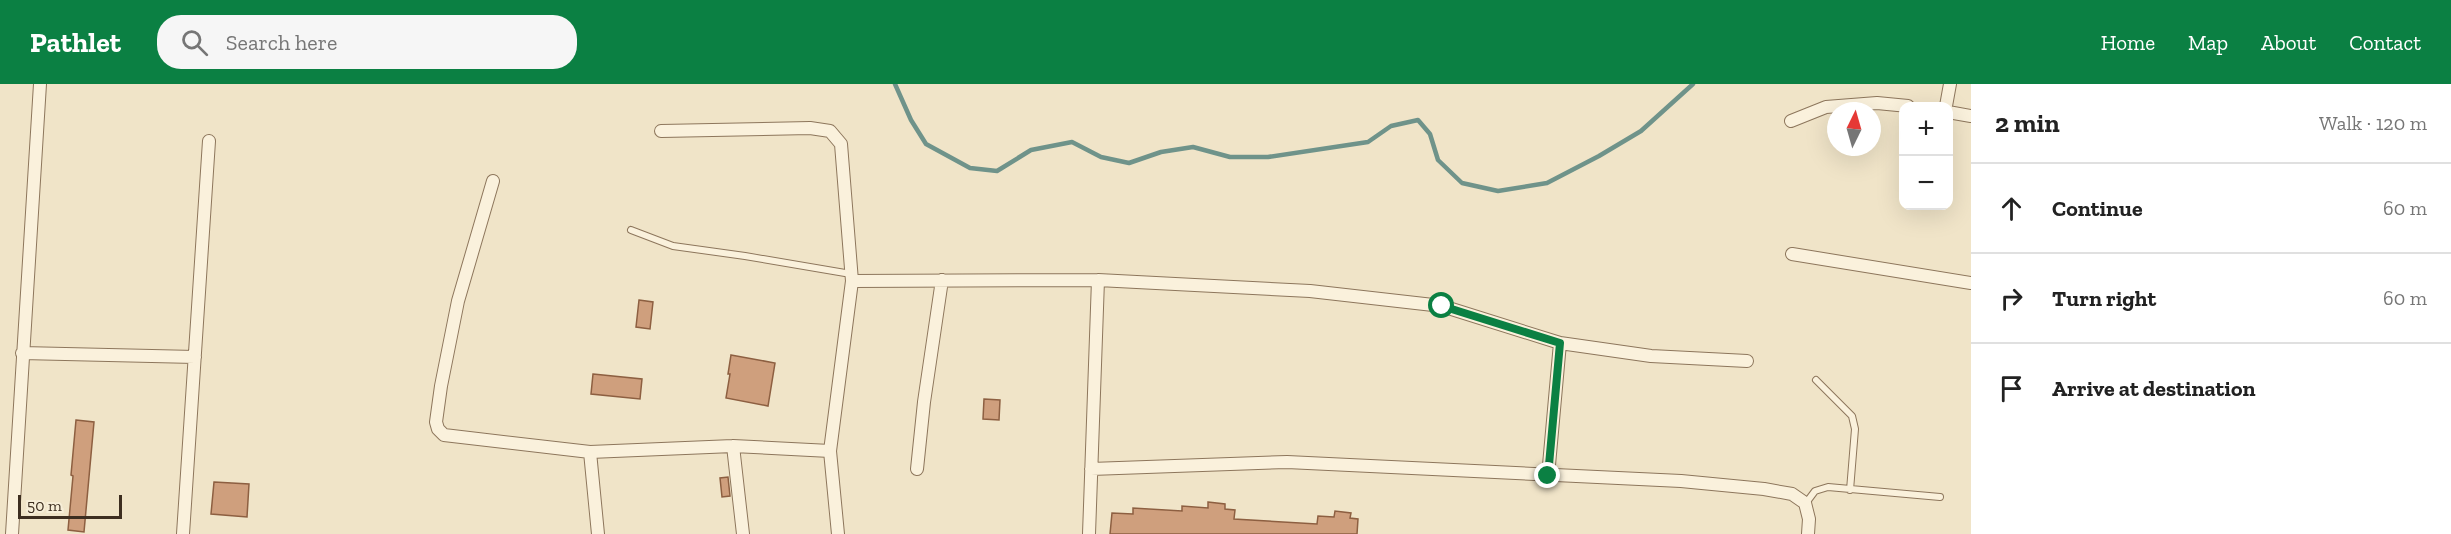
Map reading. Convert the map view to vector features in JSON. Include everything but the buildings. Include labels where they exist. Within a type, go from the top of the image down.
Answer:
[{"type":"street","points":[[12,534],[40,84]]},
{"type":"street","points":[[1947,102],[1950,84]]},
{"type":"street","points":[[1791,121],[1826,107],[1877,103],[1899,105]]},
{"type":"street","points":[[1953,113],[1971,116]]},
{"type":"street","points":[[661,131],[810,128],[830,132],[841,144],[851,278],[830,452],[838,534]]},
{"type":"street","points":[[183,534],[209,141]]},
{"type":"street","points":[[493,181],[458,301],[441,387],[436,422],[438,429],[444,435],[590,452],[733,446],[830,452]]},
{"type":"street","points":[[1792,254],[1971,283]]},
{"type":"street","points":[[851,278],[1098,280],[1310,291],[1442,306],[1560,343],[1651,356],[1747,361]]},
{"type":"street","points":[[917,469],[924,402],[942,280]]},
{"type":"street","points":[[1089,534],[1098,280]]},
{"type":"street","points":[[1548,476],[1560,343]]},
{"type":"street","points":[[22,353],[195,357]]},
{"type":"street","points":[[733,446],[743,534]]},
{"type":"street","points":[[590,452],[598,534]]},
{"type":"street","points":[[1091,469],[1287,462],[1681,481],[1792,494],[1805,503],[1809,519],[1808,534]]},
{"type":"lane","points":[[631,230],[673,246],[745,256],[851,278]]},
{"type":"lane","points":[[1816,380],[1852,416],[1855,429],[1850,490]]},
{"type":"lane","points":[[1805,503],[1815,491],[1828,487],[1940,497]]},
{"type":"waterway","points":[[895,84],[911,120],[926,144],[970,168],[997,171],[1031,150],[1072,142],[1101,157],[1129,163],[1161,152],[1193,147],[1230,157],[1268,157],[1368,142],[1391,126],[1418,120],[1430,134],[1438,160],[1462,183],[1498,191],[1547,183],[1599,156],[1641,131],[1693,84]]},
{"type":"route","points":[[1442,306],[1560,343],[1548,476]]}]
